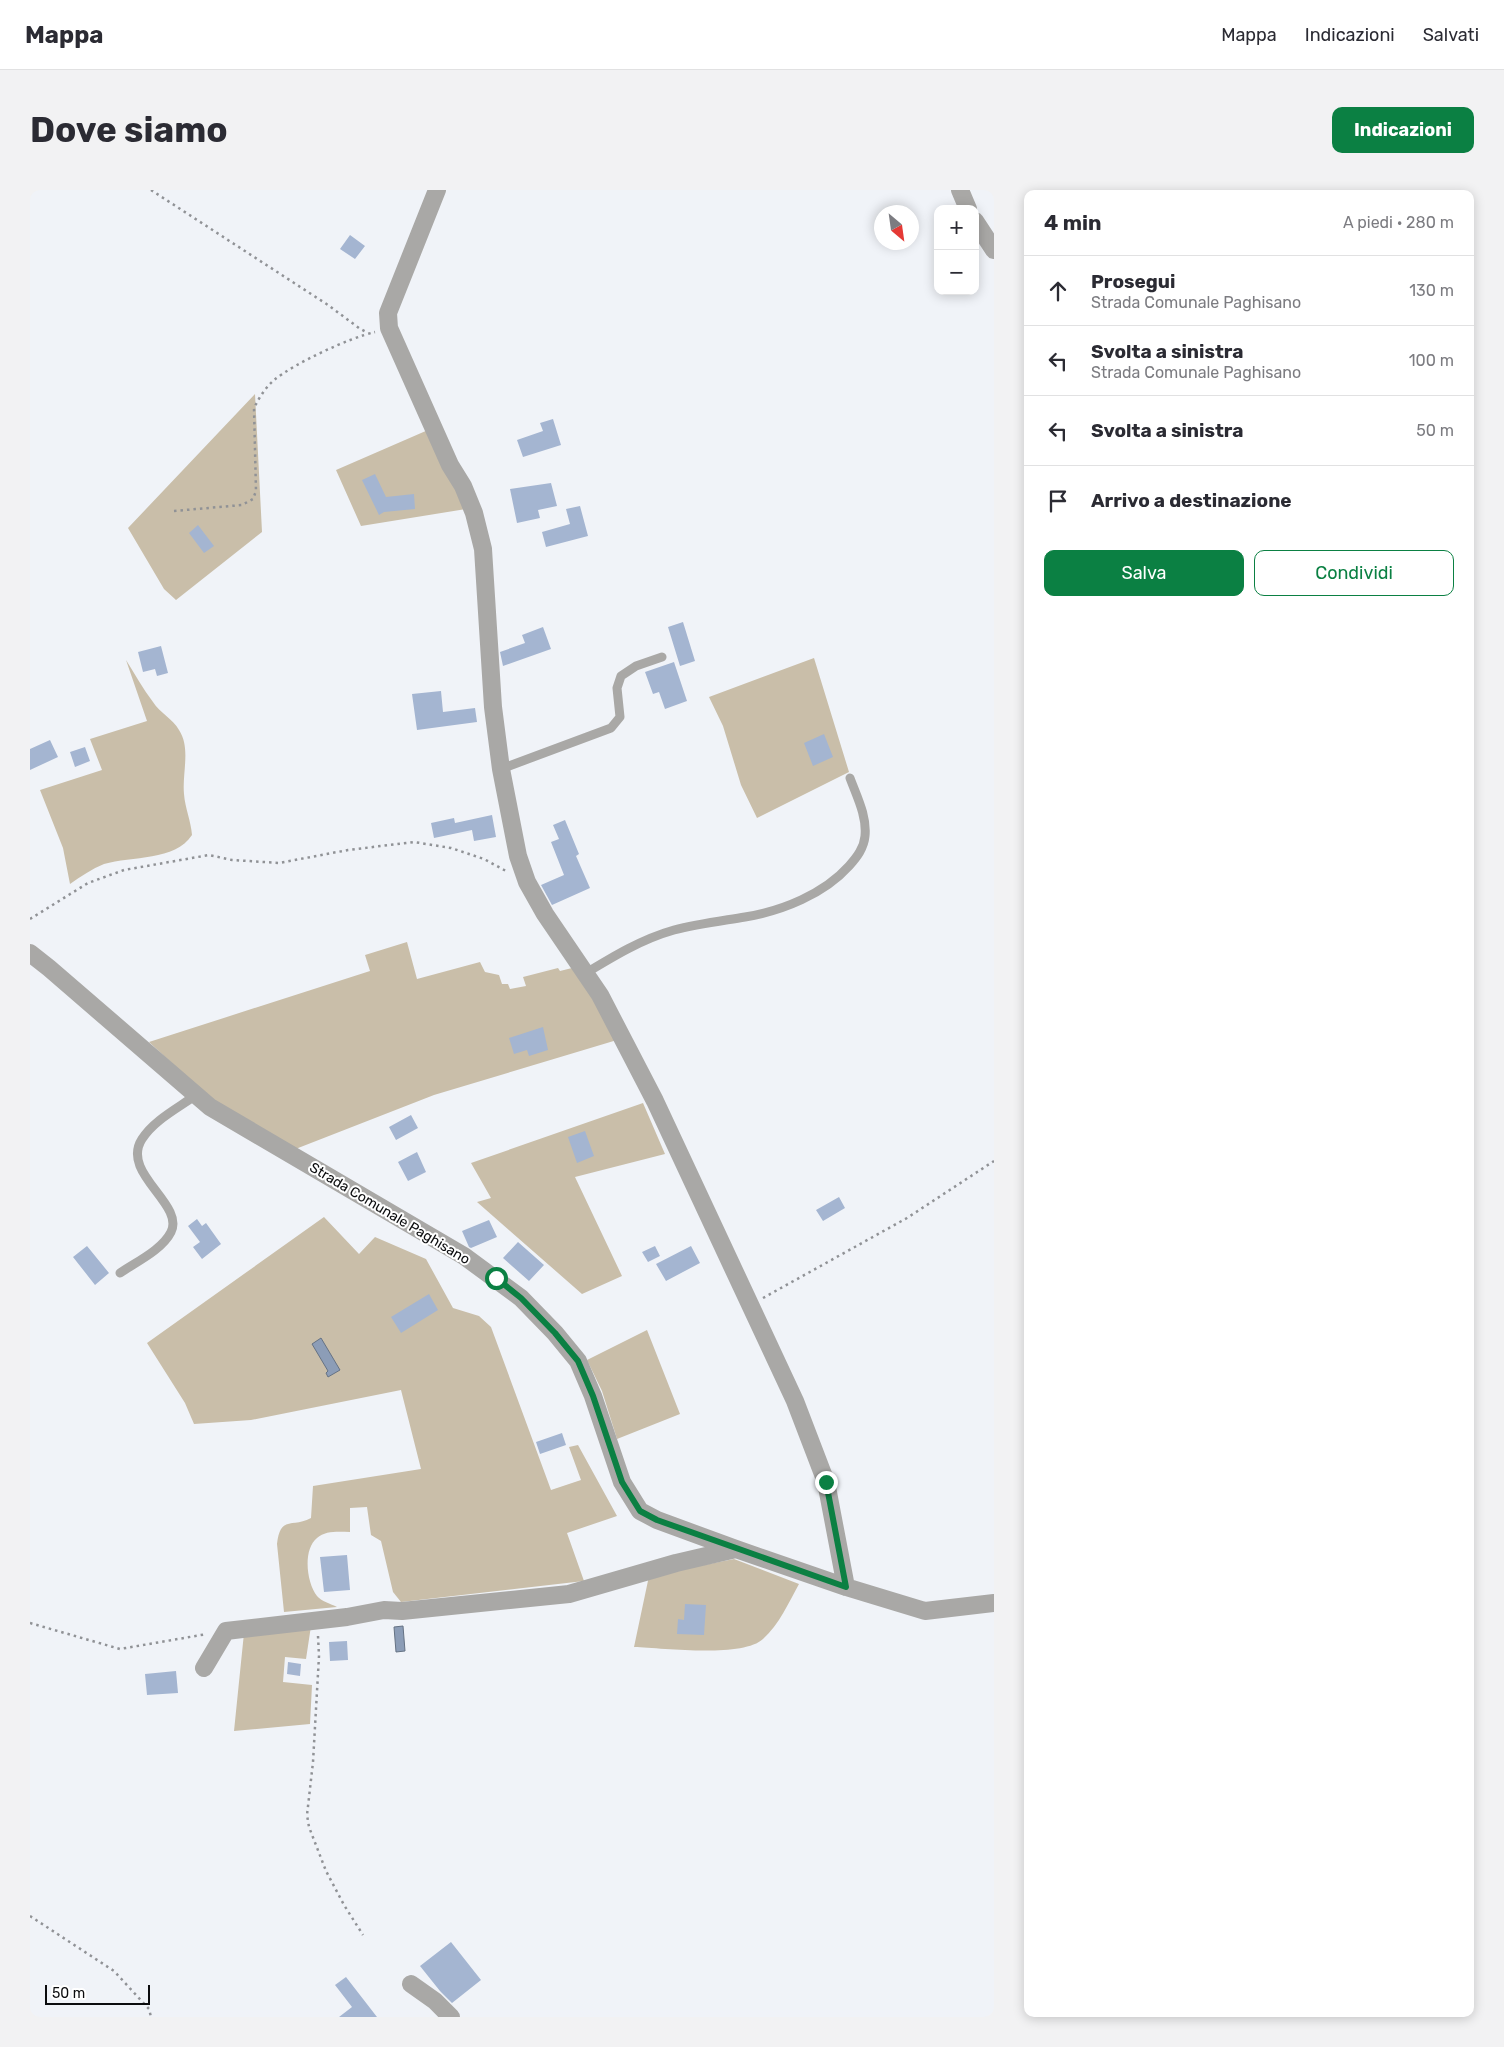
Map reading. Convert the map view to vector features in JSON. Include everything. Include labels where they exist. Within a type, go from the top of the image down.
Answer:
[{"type":"street","points":[[437,190],[388,312],[389,328],[401,351],[450,465],[463,486],[474,513],[483,548],[492,707],[501,769],[518,856],[527,882],[545,914],[600,995],[655,1100],[795,1401],[826,1482],[846,1587]]},
{"type":"street","points":[[960,190],[966,205]]},
{"type":"street","points":[[979,227],[994,250]]},
{"type":"street","name":"Strada Comunale Paghisano","points":[[30,953],[210,1107],[464,1256],[521,1298],[555,1333],[578,1361],[593,1396],[622,1482],[640,1511],[657,1520],[736,1549],[846,1587],[925,1611],[994,1603]]},
{"type":"street","points":[[204,1668],[226,1631],[384,1610],[402,1611],[569,1594],[676,1563],[736,1549]]},
{"type":"street","points":[[411,1984],[451,2017]]},
{"type":"lane","points":[[501,769],[611,728],[620,717],[617,688],[621,676],[636,666],[662,657]]},
{"type":"lane","points":[[586,973],[644,940],[689,926],[748,917],[779,908],[807,896],[832,882],[855,859],[863,847],[865,838],[864,815],[850,778]]},
{"type":"lane","points":[[120,1273],[164,1242],[172,1230],[171,1215],[140,1167],[138,1154],[140,1143],[153,1126],[196,1095]]},
{"type":"path","points":[[151,190],[328,305],[359,328],[370,333]]},
{"type":"path","points":[[174,511],[242,506],[249,503],[256,491],[254,408],[259,397],[274,380],[283,374],[347,341],[389,328]]},
{"type":"path","points":[[30,919],[88,883],[124,870],[208,855],[232,860],[279,863],[348,850],[414,842],[451,848],[484,859],[527,882]]},
{"type":"path","points":[[751,1305],[907,1218],[994,1161]]},
{"type":"path","points":[[316,1620],[319,1656],[318,1685],[314,1762],[307,1815],[309,1827],[326,1871],[344,1906],[363,1935]]},
{"type":"path","points":[[30,1623],[120,1649],[226,1631]]},
{"type":"path","points":[[30,1916],[114,1971],[149,2009],[151,2017]]},
{"type":"shaded area","points":[[255,394],[262,532],[176,600],[164,589],[128,528]]},
{"type":"shaded area","points":[[428,430],[466,509],[361,526],[336,470]]},
{"type":"shaded area","points":[[814,658],[849,772],[757,818],[741,785],[723,726],[709,697]]},
{"type":"shaded area","points":[[126,660],[149,697],[176,726],[183,737],[185,745],[184,794],[192,835],[175,849],[152,856],[104,864],[70,884],[63,848],[40,790],[102,770],[90,739],[147,721]]},
{"type":"shaded area","points":[[407,942],[417,979],[480,962],[485,972],[499,975],[502,984],[508,984],[510,989],[526,986],[523,977],[558,968],[560,971],[572,968],[617,1040],[434,1095],[293,1150],[214,1102],[149,1042],[370,971],[365,955]]},
{"type":"shaded area","points":[[643,1103],[665,1154],[575,1177],[622,1276],[582,1294],[477,1202],[491,1198],[471,1163]]},
{"type":"shaded area","points":[[324,1217],[359,1254],[375,1237],[426,1259],[453,1308],[479,1316],[491,1327],[551,1490],[581,1480],[569,1447],[578,1445],[617,1516],[567,1533],[584,1581],[401,1602],[393,1592],[381,1541],[371,1535],[367,1507],[350,1508],[350,1532],[333,1532],[321,1535],[313,1543],[308,1557],[308,1574],[313,1590],[321,1599],[337,1607],[284,1612],[277,1544],[279,1535],[284,1526],[311,1518],[313,1486],[421,1469],[401,1390],[251,1420],[194,1424],[185,1403],[147,1343]]},
{"type":"shaded area","points":[[647,1330],[680,1414],[617,1439],[602,1391],[587,1360]]},
{"type":"shaded area","points":[[734,1559],[799,1584],[779,1620],[763,1639],[753,1645],[721,1650],[634,1647],[649,1576]]},
{"type":"shaded area","points":[[311,1626],[306,1659],[285,1657],[283,1682],[312,1685],[310,1724],[234,1731],[244,1633]]},
{"type":"water","points":[[321,1338],[340,1370],[328,1377],[326,1373],[328,1371],[312,1344]]},
{"type":"water","points":[[403,1626],[405,1651],[396,1652],[394,1627]]},
{"type":"building","points":[[350,235],[365,246],[355,259],[340,249]]},
{"type":"building","points":[[553,419],[561,445],[523,457],[517,440],[543,431],[540,423]]},
{"type":"building","points":[[375,474],[386,497],[414,494],[415,509],[384,512],[379,515],[362,480]]},
{"type":"building","points":[[551,483],[557,506],[538,510],[540,518],[517,523],[510,489]]},
{"type":"building","points":[[580,506],[588,536],[546,547],[542,532],[570,524],[566,509]]},
{"type":"building","points":[[198,525],[214,546],[204,553],[189,533]]},
{"type":"building","points":[[683,622],[695,661],[680,666],[668,627]]},
{"type":"building","points":[[543,627],[551,649],[503,666],[500,652],[525,643],[522,635]]},
{"type":"building","points":[[161,646],[168,673],[157,676],[155,669],[143,672],[138,652]]},
{"type":"building","points":[[674,662],[687,701],[665,709],[659,692],[653,694],[645,672]]},
{"type":"building","points":[[441,691],[443,712],[475,708],[477,722],[417,730],[412,694]]},
{"type":"building","points":[[824,734],[833,757],[813,766],[804,743]]},
{"type":"building","points":[[50,740],[58,757],[30,770],[30,749]]},
{"type":"building","points":[[85,747],[90,761],[75,767],[70,752]]},
{"type":"building","points":[[492,815],[496,837],[474,841],[472,830],[434,838],[431,823],[454,818],[455,823]]},
{"type":"building","points":[[565,820],[579,854],[576,856],[590,888],[552,905],[541,885],[564,875],[551,842],[559,839],[553,825]]},
{"type":"building","points":[[543,1027],[548,1050],[529,1056],[527,1050],[514,1054],[509,1038]]},
{"type":"building","points":[[411,1115],[418,1128],[396,1140],[389,1127]]},
{"type":"building","points":[[585,1131],[594,1156],[577,1163],[568,1137]]},
{"type":"building","points":[[417,1152],[426,1172],[408,1181],[398,1162]]},
{"type":"building","points":[[839,1197],[845,1208],[823,1221],[816,1210]]},
{"type":"building","points":[[197,1219],[202,1226],[206,1223],[221,1244],[202,1259],[193,1247],[200,1242],[188,1226]]},
{"type":"building","points":[[489,1220],[497,1237],[471,1248],[469,1247],[462,1231]]},
{"type":"building","points":[[518,1242],[544,1265],[529,1281],[503,1258]]},
{"type":"building","points":[[87,1246],[109,1273],[95,1285],[73,1257]]},
{"type":"building","points":[[655,1246],[660,1256],[648,1262],[642,1252]]},
{"type":"building","points":[[691,1246],[700,1263],[666,1281],[656,1264]]},
{"type":"building","points":[[429,1294],[438,1310],[401,1333],[391,1317]]},
{"type":"building","points":[[562,1433],[566,1445],[540,1454],[536,1442]]},
{"type":"building","points":[[347,1555],[350,1590],[324,1592],[320,1557]]},
{"type":"building","points":[[685,1604],[706,1605],[704,1635],[677,1634],[678,1619],[684,1620]]},
{"type":"building","points":[[347,1641],[348,1660],[330,1661],[329,1642]]},
{"type":"building","points":[[288,1662],[301,1664],[300,1676],[287,1674]]},
{"type":"building","points":[[176,1671],[178,1693],[147,1695],[145,1674]]},
{"type":"building","points":[[451,1942],[481,1980],[452,2003],[420,1966]]},
{"type":"building","points":[[346,1977],[377,2017],[339,2017],[352,2007],[335,1985]]},
{"type":"route","points":[[496,1278],[521,1298],[555,1333],[578,1361],[593,1396],[622,1482],[640,1511],[657,1520],[846,1587],[826,1482]]}]
